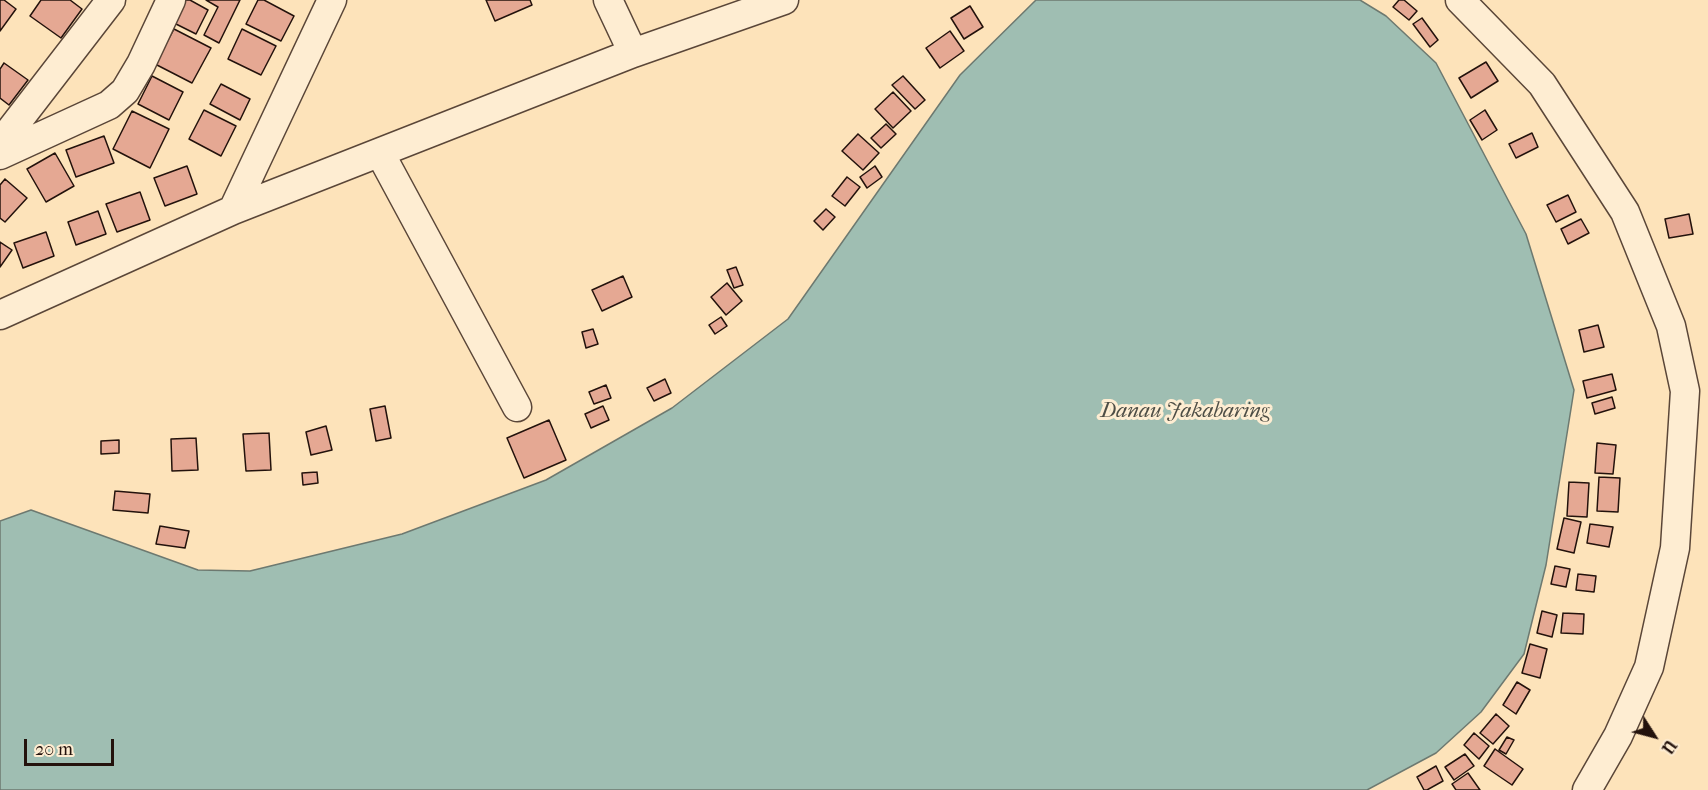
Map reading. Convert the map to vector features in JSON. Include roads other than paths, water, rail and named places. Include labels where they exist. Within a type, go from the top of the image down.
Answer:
[{"type":"street","points":[[0,144],[111,0]]},
{"type":"street","points":[[0,155],[109,105],[125,91],[141,64],[171,0]]},
{"type":"street","points":[[233,210],[332,0]]},
{"type":"street","points":[[608,0],[633,53]]},
{"type":"street","points":[[0,315],[233,210],[633,53],[784,0]]},
{"type":"street","points":[[1460,0],[1542,84],[1625,212],[1697,392],[1675,548],[1649,667],[1618,736],[1587,790]]},
{"type":"street","points":[[380,153],[517,407]]},
{"type":"water","name":"Danau Jakabaring","points":[[1036,0],[1360,0],[1386,16],[1436,63],[1526,234],[1574,390],[1546,565],[1524,654],[1481,712],[1436,753],[1367,790],[0,790],[0,521],[31,510],[198,570],[250,571],[402,534],[546,480],[672,408],[788,319],[960,75]]}]
